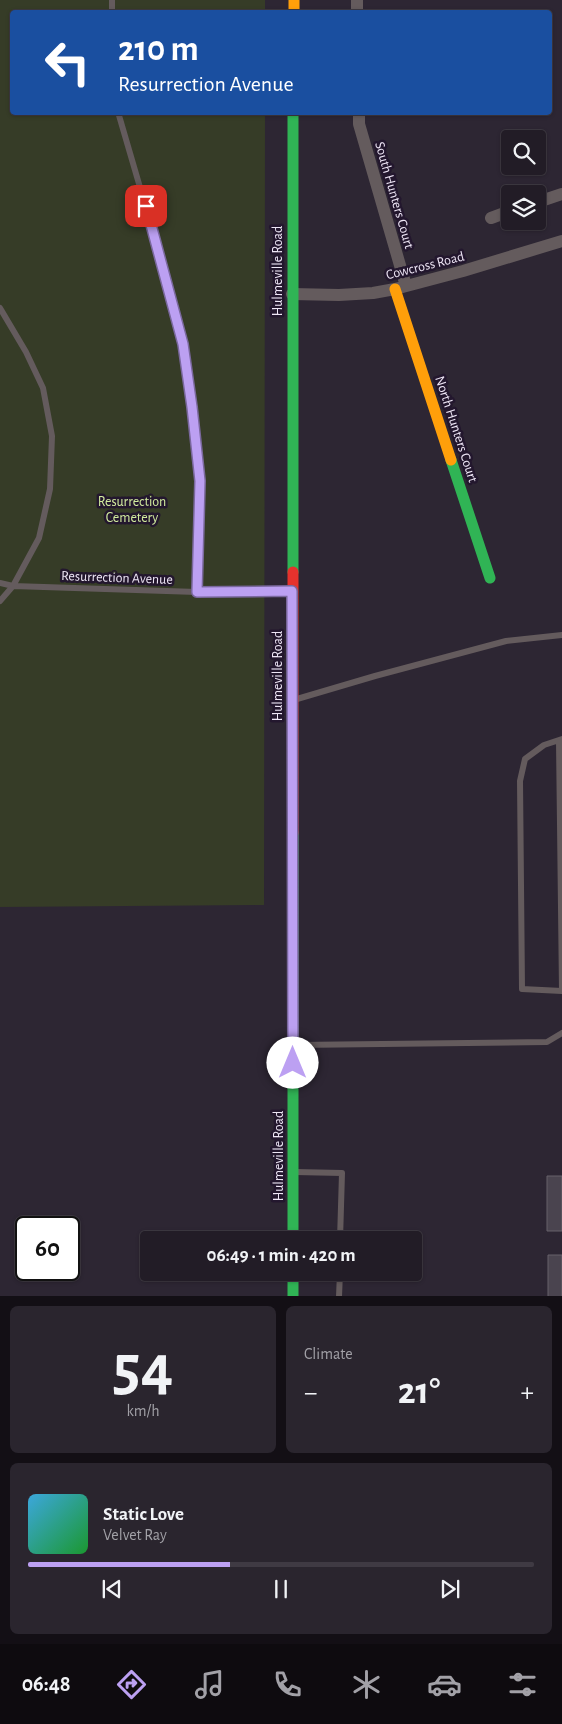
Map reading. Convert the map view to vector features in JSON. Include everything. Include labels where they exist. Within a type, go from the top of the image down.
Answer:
[{"type":"main road","name":"Hulmeville Road","points":[[293,115],[293,1231]]},
{"type":"main road","name":"North Hunters Court","points":[[400,288],[490,578]]},
{"type":"main road","points":[[293,1281],[293,1296]]},
{"type":"street","name":"South Hunters Court","points":[[359,115],[359,124],[400,288]]},
{"type":"street","points":[[546,199],[562,194]]},
{"type":"street","points":[[491,218],[501,214]]},
{"type":"street","name":"Cowcross Road","points":[[292,294],[339,295],[373,293],[400,288],[464,271],[562,241]]},
{"type":"lane","points":[[119,115],[183,344],[200,481],[197,592]]},
{"type":"lane","points":[[0,308],[44,388],[52,436],[50,489],[39,538],[13,586],[0,601]]},
{"type":"lane","name":"Resurrection Avenue","points":[[0,583],[13,586],[197,592],[292,591]]},
{"type":"lane","points":[[292,700],[506,641],[562,635]]},
{"type":"lane","points":[[560,740],[562,991],[522,989],[520,781],[525,759],[544,746],[560,740]]},
{"type":"lane","points":[[293,1045],[547,1042],[562,1033]]},
{"type":"lane","points":[[293,1172],[342,1173],[340,1231]]},
{"type":"lane","points":[[338,1296],[339,1281]]},
{"type":"green space","name":"Resurrection Cemetery","points":[[0,0],[265,0],[265,10],[10,10],[10,115],[265,115],[264,905],[0,907]]},
{"type":"building","points":[[547,1176],[562,1176],[562,1231],[547,1231]]},
{"type":"building","points":[[548,1255],[562,1255],[562,1296],[548,1296]]},
{"type":"traffic: fast","points":[[293,115],[293,572]]},
{"type":"traffic: fast","points":[[451,460],[490,578]]},
{"type":"traffic: fast","points":[[293,833],[293,1231]]},
{"type":"traffic: fast","points":[[293,1281],[293,1296]]},
{"type":"traffic: slow","points":[[294,0],[294,10]]},
{"type":"traffic: slow","points":[[395,289],[451,460]]},
{"type":"traffic: jam","points":[[293,572],[293,833]]},
{"type":"route","points":[[146,206],[183,344],[192,407],[200,481],[197,592],[292,591],[293,1063]]}]
